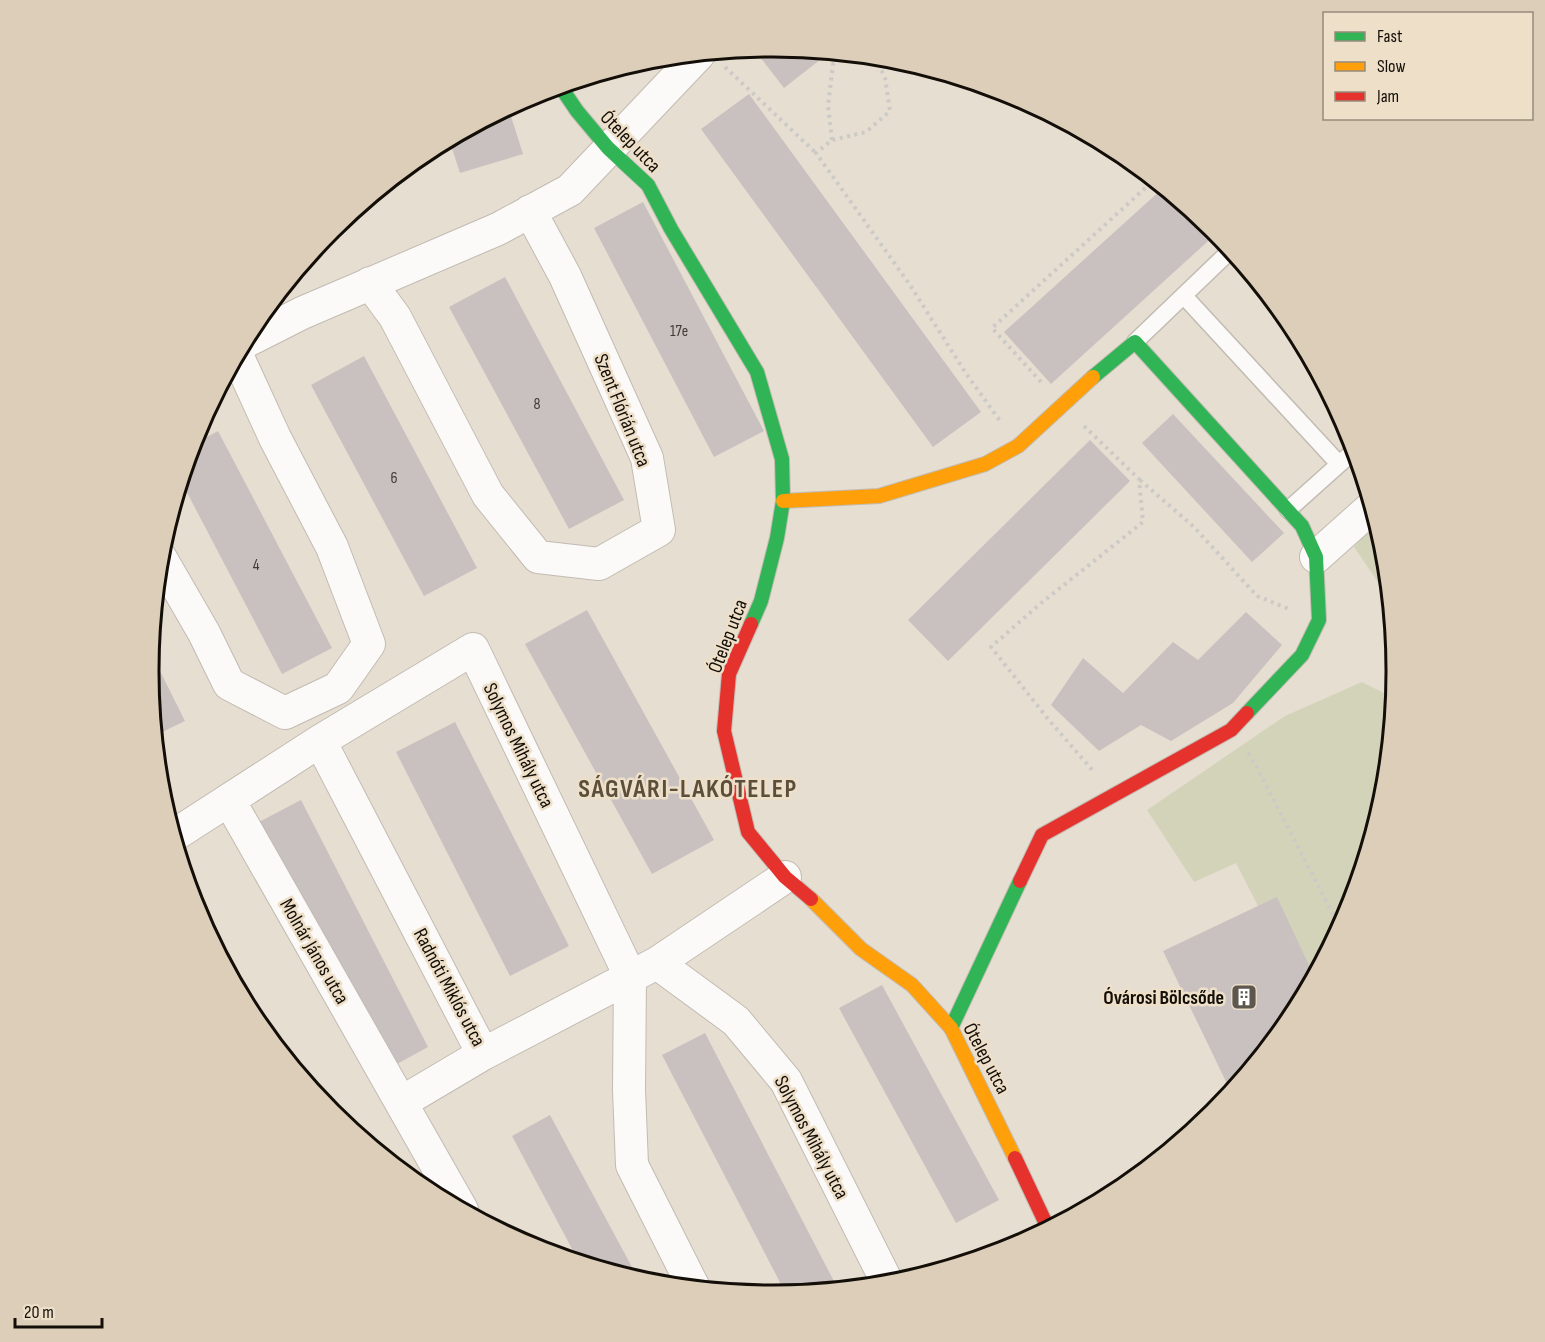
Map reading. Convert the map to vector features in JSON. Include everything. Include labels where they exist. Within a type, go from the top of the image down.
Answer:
[{"type":"street","points":[[259,335],[302,313],[498,229],[570,190],[608,148],[704,61]]},
{"type":"street","name":"Ótelep utca","points":[[565,94],[608,148],[648,185],[671,229],[757,372],[782,459],[783,501],[777,538],[761,602],[729,674],[724,731],[748,832],[784,878],[818,905],[861,949],[912,985],[951,1028],[1045,1221]]},
{"type":"street","name":"Szent Flórián utca","points":[[370,283],[395,317],[488,495],[538,557],[599,564],[658,530],[647,458],[565,276],[531,211]]},
{"type":"street","points":[[783,501],[879,496],[985,464],[1018,446],[1078,389],[1135,342],[1302,526],[1316,557],[1319,620],[1302,655],[1231,730],[1042,835],[951,1028]]},
{"type":"street","points":[[167,569],[204,633],[229,684],[285,713],[338,688],[369,644],[332,547],[275,438],[241,364]]},
{"type":"street","points":[[1316,557],[1366,512]]},
{"type":"street","name":"Solymos Mihály utca","points":[[321,741],[473,649],[643,970],[736,1021],[786,1081],[883,1275]]},
{"type":"street","points":[[180,832],[321,741]]},
{"type":"street","name":"Radnóti Miklós utca","points":[[321,741],[483,1054],[643,970]]},
{"type":"street","name":"Molnár János utca","points":[[229,800],[455,1197]]},
{"type":"street","points":[[690,1280],[632,1165],[629,1090],[643,970],[784,878]]},
{"type":"street","points":[[402,1102],[483,1054]]},
{"type":"lane","points":[[1135,342],[1225,256]]},
{"type":"lane","points":[[1184,296],[1339,464]]},
{"type":"lane","points":[[1288,510],[1348,457]]},
{"type":"path","points":[[712,60],[753,92],[816,153],[910,285],[965,372],[1018,446]]},
{"type":"path","points":[[832,140],[828,106],[834,64],[839,61]]},
{"type":"path","points":[[816,153],[832,140],[866,132],[890,111],[885,78],[880,67]]},
{"type":"path","points":[[1148,186],[992,328],[1061,405],[1139,479],[1194,527],[1257,596],[1319,620]]},
{"type":"path","points":[[1114,795],[1048,719],[991,647],[1040,604],[1143,522],[1139,479]]},
{"type":"path","points":[[1231,730],[1255,764],[1335,918]]},
{"type":"green space","points":[[1370,529],[1380,585],[1380,585],[1354,547]]},
{"type":"green space","points":[[1362,682],[1385,694],[1381,751],[1366,830],[1340,906],[1299,986],[1236,863],[1194,882],[1147,810],[1285,716]]},
{"type":"building","points":[[760,57],[821,59],[784,88]]},
{"type":"building","points":[[749,94],[981,412],[933,447],[701,129]]},
{"type":"building","points":[[511,116],[523,154],[460,173],[452,148]]},
{"type":"building","points":[[1157,193],[1210,240],[1051,384],[1004,332]]},
{"type":"building","points":[[643,202],[764,431],[714,457],[594,228]]},
{"type":"building","points":[[505,277],[624,500],[569,529],[449,307]]},
{"type":"building","points":[[364,356],[477,568],[424,596],[311,385]]},
{"type":"building","points":[[1173,414],[1284,533],[1252,562],[1142,443]]},
{"type":"building","points":[[218,431],[332,648],[282,674],[186,490],[204,438]]},
{"type":"building","points":[[1090,440],[1130,481],[948,661],[908,620]]},
{"type":"building","points":[[587,610],[714,840],[652,874],[525,644]]},
{"type":"building","points":[[1246,612],[1282,645],[1233,703],[1171,741],[1141,725],[1099,751],[1051,705],[1083,658],[1123,693],[1173,642],[1198,660]]},
{"type":"building","points":[[159,669],[185,721],[162,732]]},
{"type":"building","points":[[455,722],[569,946],[510,976],[396,752]]},
{"type":"building","points":[[301,800],[428,1047],[386,1070],[259,822]]},
{"type":"building","name":"Óvárosi Bölcsőde","points":[[1277,897],[1310,967],[1260,1045],[1227,1084],[1163,951]]},
{"type":"building","points":[[882,985],[999,1200],[956,1223],[839,1008]]},
{"type":"building","points":[[705,1033],[834,1282],[781,1285],[662,1055]]},
{"type":"building","points":[[550,1115],[633,1268],[573,1251],[512,1136]]},
{"type":"traffic: fast","points":[[565,94],[608,148],[648,185],[671,229],[757,372],[782,459],[783,501],[777,538],[761,601],[751,624]]},
{"type":"traffic: fast","points":[[1093,377],[1135,342],[1302,526],[1316,557],[1319,620],[1302,655],[1247,713]]},
{"type":"traffic: fast","points":[[951,1028],[1020,881]]},
{"type":"traffic: slow","points":[[783,501],[879,496],[985,464],[1018,446],[1093,377]]},
{"type":"traffic: slow","points":[[811,899],[861,949],[912,985],[951,1028],[1015,1158]]},
{"type":"traffic: jam","points":[[751,624],[729,674],[724,731],[748,832],[785,877],[811,899]]},
{"type":"traffic: jam","points":[[1020,881],[1042,835],[1231,730],[1247,713]]},
{"type":"traffic: jam","points":[[1015,1158],[1045,1221]]},
{"type":"place","name":"Óvárosi Bölcsőde","points":[[1244,997]]},
{"type":"district","name":"SÁGVÁRI-LAKÓTELEP","points":[[688,788]]}]
